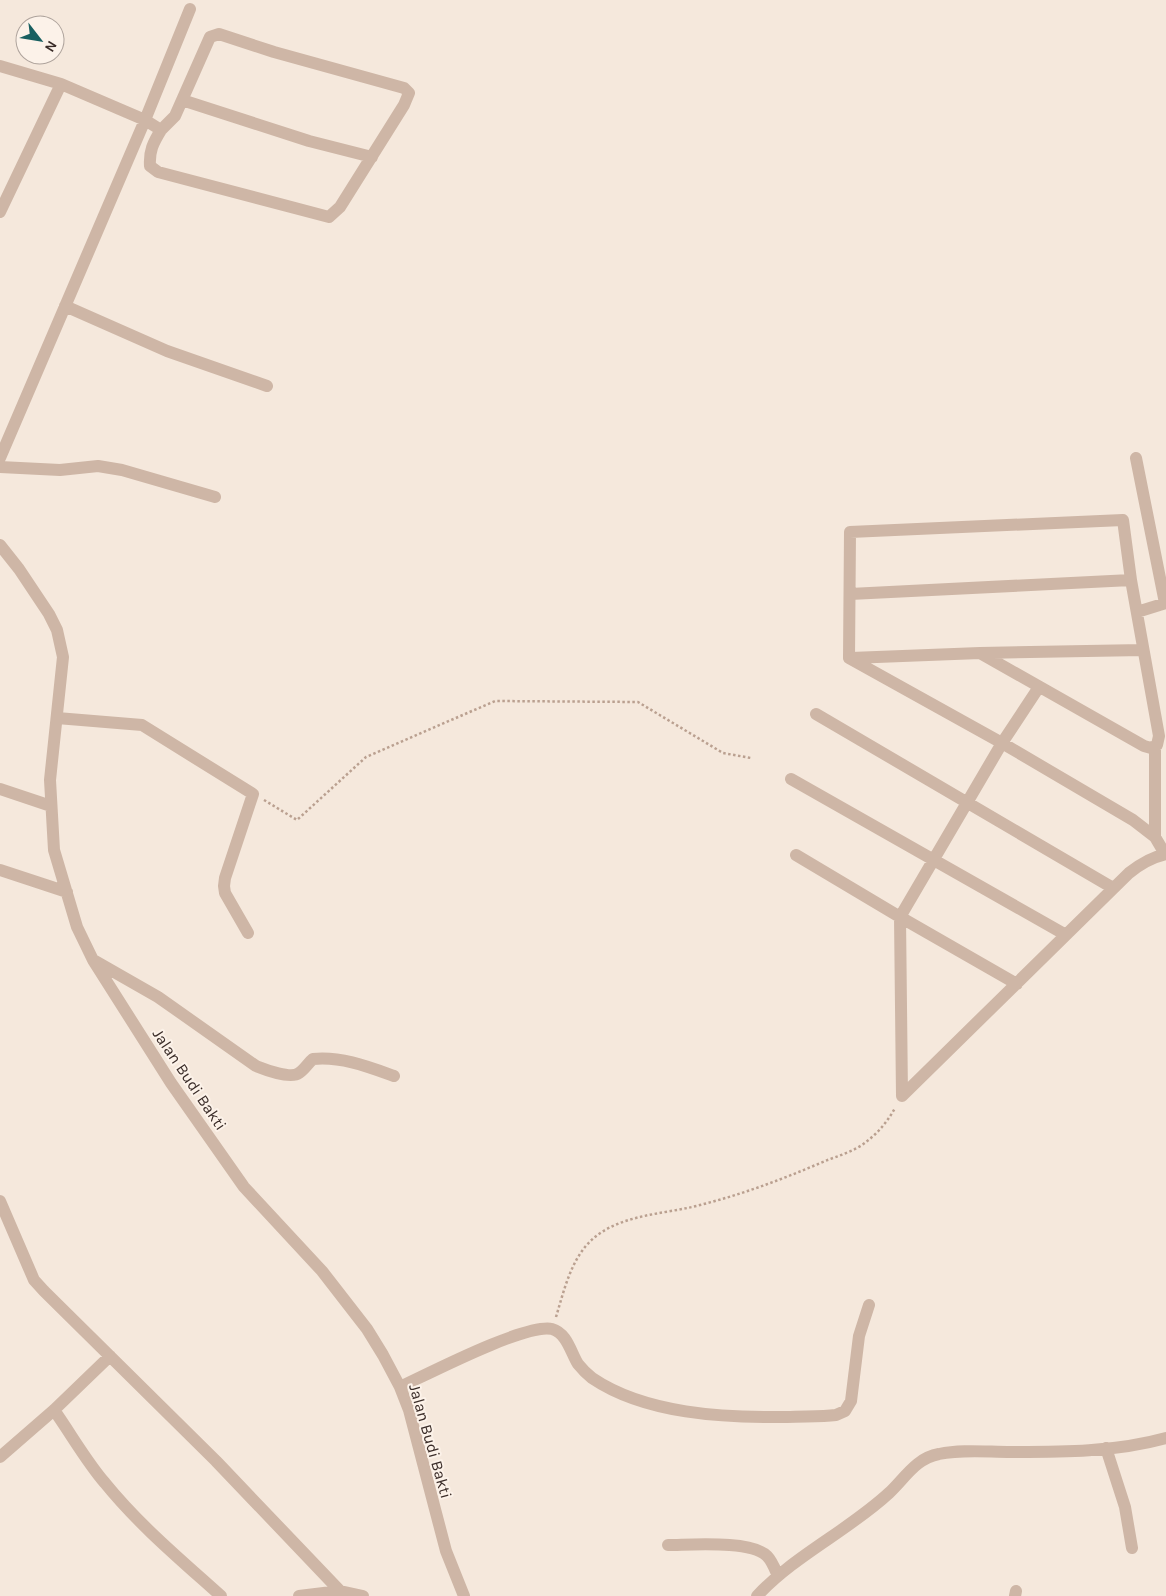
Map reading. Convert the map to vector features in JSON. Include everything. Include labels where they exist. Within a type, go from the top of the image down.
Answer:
[{"type":"street","points":[[0,458],[145,120],[190,9]]},
{"type":"street","points":[[219,34],[274,52],[404,88],[409,93],[404,105],[340,207],[328,217],[158,172],[150,166],[149,155],[152,143],[161,130],[175,116],[182,100],[210,37],[219,34]]},
{"type":"street","points":[[0,66],[60,84],[145,120],[161,130]]},
{"type":"street","points":[[0,212],[60,84]]},
{"type":"street","points":[[182,100],[309,141],[372,157]]},
{"type":"street","points":[[65,306],[167,351],[267,386]]},
{"type":"street","points":[[1136,458],[1165,603],[1137,612]]},
{"type":"street","points":[[0,467],[60,470],[98,466],[122,470],[215,497]]},
{"type":"street","points":[[849,658],[850,532],[1123,520],[1131,580],[1159,736],[1155,747],[1155,836]]},
{"type":"street","name":"Jalan Budi Bakti","points":[[0,545],[19,569],[49,614],[57,630],[63,657],[50,780],[51,806],[54,850],[77,927],[93,960],[171,1083],[244,1187],[322,1271],[367,1329],[400,1387],[415,1434],[446,1551],[464,1596]]},
{"type":"street","points":[[850,594],[1131,580]]},
{"type":"street","points":[[849,658],[1143,650]]},
{"type":"street","points":[[980,653],[1144,746],[1155,747]]},
{"type":"street","points":[[849,658],[1002,743],[1133,820],[1155,836],[1166,854],[1156,856],[1140,864],[1113,888],[902,1096]]},
{"type":"street","points":[[902,1096],[900,918],[1002,743],[1039,687]]},
{"type":"street","points":[[816,714],[1113,888]]},
{"type":"street","points":[[56,718],[142,725],[253,794],[224,886],[225,893],[248,934]]},
{"type":"street","points":[[791,779],[1066,936]]},
{"type":"street","points":[[0,789],[51,806]]},
{"type":"street","points":[[796,855],[900,918],[1017,984]]},
{"type":"street","points":[[0,870],[67,892]]},
{"type":"street","points":[[93,960],[158,997],[256,1066],[267,1071],[294,1076],[302,1071],[313,1058],[327,1058],[360,1065],[394,1076]]},
{"type":"street","points":[[0,1201],[34,1280],[255,1502],[340,1591]]},
{"type":"street","points":[[400,1387],[492,1344],[533,1330],[552,1329],[564,1337],[579,1365],[589,1375],[620,1393],[649,1403],[724,1416],[830,1416],[845,1411],[851,1401],[859,1336],[869,1306]]},
{"type":"street","points":[[0,1457],[54,1410],[110,1356]]},
{"type":"street","points":[[54,1410],[104,1483],[174,1555],[221,1596]]},
{"type":"street","points":[[757,1596],[778,1576],[864,1514],[888,1494],[924,1458],[940,1453],[1039,1452],[1106,1448],[1130,1446],[1166,1438]]},
{"type":"street","points":[[1106,1448],[1126,1507],[1132,1548]]},
{"type":"street","points":[[668,1545],[721,1545],[750,1548],[766,1556],[778,1576]]},
{"type":"street","points":[[299,1596],[340,1591],[363,1596]]},
{"type":"path","points":[[253,794],[297,820],[366,757],[495,701],[638,702],[723,753],[751,758]]},
{"type":"path","points":[[552,1329],[569,1276],[577,1259],[585,1247],[597,1235],[625,1221],[692,1207],[782,1179],[864,1144],[890,1118],[902,1096]]}]
